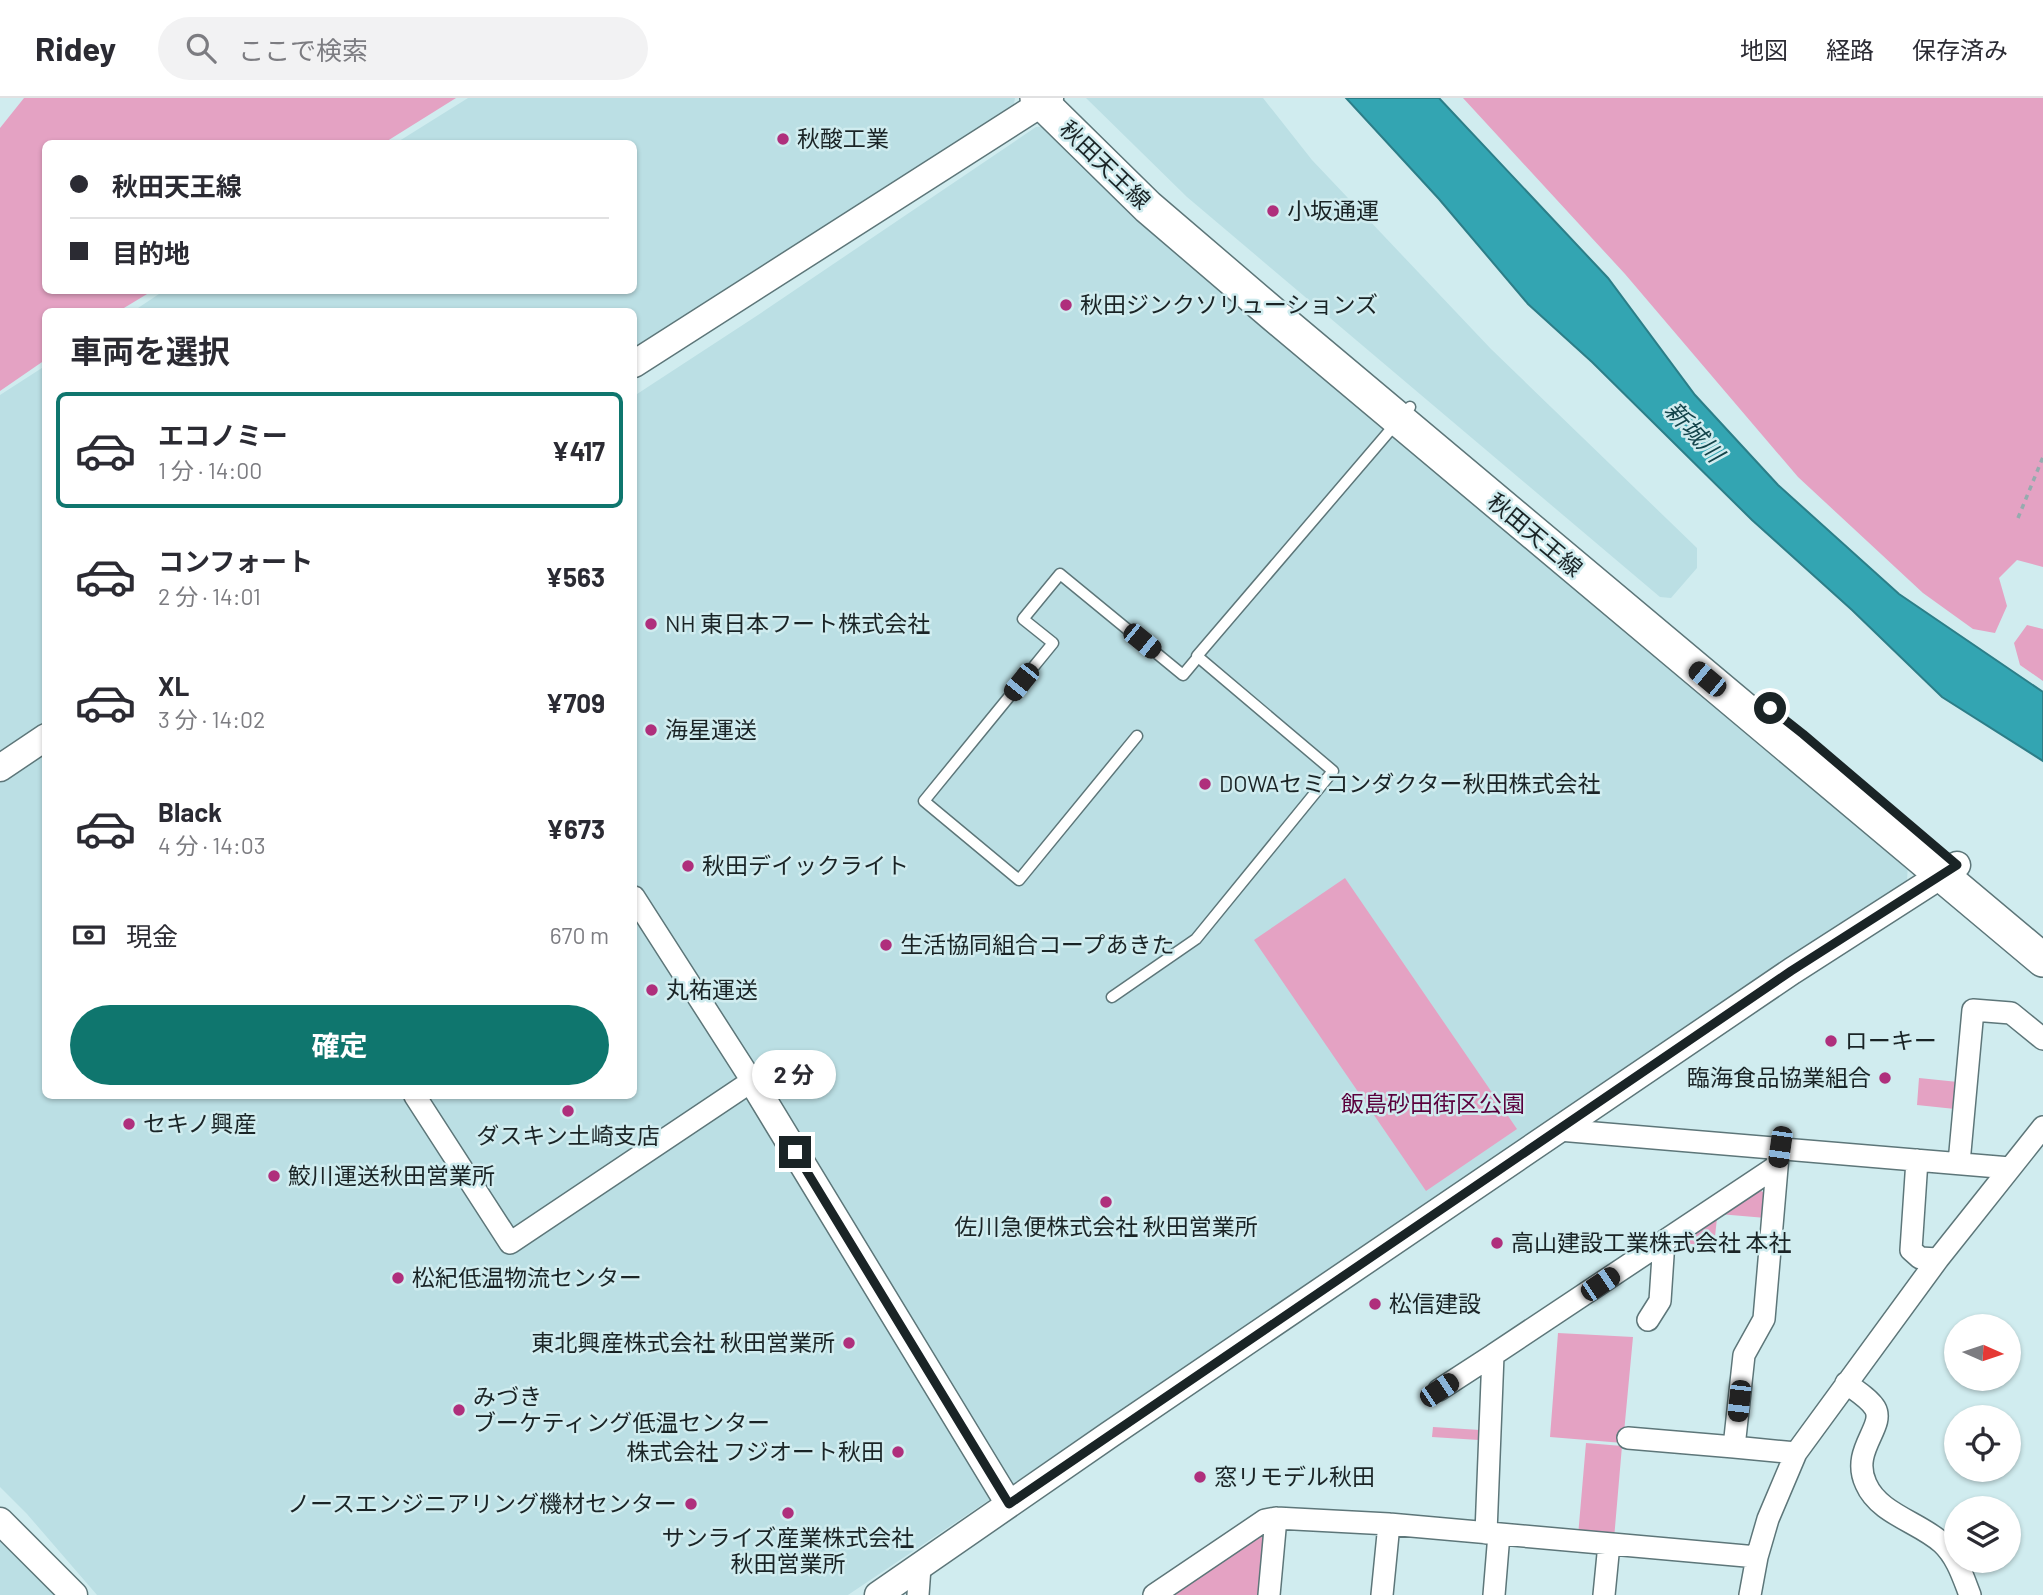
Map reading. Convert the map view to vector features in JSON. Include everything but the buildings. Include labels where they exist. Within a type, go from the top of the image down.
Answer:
[{"type":"main road","name":"秋田天王線","points":[[1047,99],[1179,207],[1404,414],[1606,569],[1737,682],[1803,734],[2043,960]]},
{"type":"main road","name":"秋田天王線","points":[[1949,870],[2043,939]]},
{"type":"street","points":[[637,362],[1047,99]]},
{"type":"street","points":[[0,768],[42,740]]},
{"type":"street","points":[[878,1595],[1791,971],[1949,870]]},
{"type":"street","points":[[637,902],[752,1081],[1009,1504]]},
{"type":"street","points":[[1959,1163],[1973,1010],[2011,1013],[2043,1039]]},
{"type":"street","points":[[417,1099],[510,1242],[752,1081]]},
{"type":"street","points":[[1750,1595],[1768,1519],[1796,1453],[1938,1259],[2043,1127]]},
{"type":"street","points":[[1559,1130],[1778,1157],[1917,1160],[2010,1168]]},
{"type":"street","points":[[1439,1390],[1664,1241],[1778,1157]]},
{"type":"street","points":[[1734,1447],[1744,1355],[1764,1319],[1778,1157]]},
{"type":"street","points":[[1917,1160],[1911,1250],[1920,1258],[1938,1259]]},
{"type":"street","points":[[1648,1320],[1660,1301],[1664,1241]]},
{"type":"street","points":[[1493,1355],[1494,1595]]},
{"type":"street","points":[[1846,1383],[1874,1405],[1878,1416],[1864,1448],[1860,1465],[1872,1495],[1942,1543],[1956,1561],[1970,1595]]},
{"type":"street","points":[[1628,1438],[1796,1453]]},
{"type":"street","points":[[1154,1595],[1265,1520],[1276,1518],[1389,1524],[1757,1557]]},
{"type":"street","points":[[1269,1595],[1276,1518]]},
{"type":"street","points":[[0,1521],[74,1595]]},
{"type":"street","points":[[1382,1595],[1389,1524]]},
{"type":"street","points":[[1604,1595],[1609,1544]]},
{"type":"street","points":[[918,1595],[920,1567]]},
{"type":"lane","points":[[1137,736],[1019,880],[924,801],[1053,643],[1023,619],[1060,573],[1184,675],[1197,656],[1404,414]]},
{"type":"lane","points":[[1111,997],[1196,939],[1333,771],[1198,657]]},
{"type":"path","points":[[2018,518],[2043,457]]},
{"type":"shaded area","points":[[468,98],[1015,98],[1013,109],[637,347],[637,308],[138,308],[159,294],[637,294],[637,140],[401,140]]},
{"type":"shaded area","points":[[1086,98],[1263,98],[1312,160],[1491,349],[1697,548],[1697,568],[1671,598],[1660,597],[1187,197]]},
{"type":"shaded area","points":[[1048,126],[1908,864],[1907,881],[848,1595],[97,1595],[0,1487],[0,783],[42,756],[42,1099],[637,1099],[637,394],[1036,127]]},
{"type":"shaded area","points":[[42,368],[42,725],[0,752],[0,395]]},
{"type":"shaded area","points":[[0,1536],[57,1595],[0,1595]]},
{"type":"green space","points":[[24,98],[456,98],[389,140],[42,140],[42,294],[147,294],[124,308],[42,308],[42,362],[0,391],[0,128]]},
{"type":"green space","points":[[1463,98],[2043,98],[2043,567],[2017,560],[1999,578],[2007,606],[1995,633],[1973,629],[1923,593],[1798,477],[1625,274]]},
{"type":"green space","points":[[2027,625],[2043,629],[2043,681],[2020,665],[2014,643]]},
{"type":"green space","name":"飯島砂田街区公園","points":[[1345,878],[1517,1129],[1426,1191],[1254,940]]},
{"type":"green space","points":[[1919,1078],[1958,1082],[1955,1109],[1917,1105]]},
{"type":"green space","points":[[1758,1189],[1768,1195],[1766,1218],[1719,1214]]},
{"type":"green space","points":[[1717,1218],[1714,1246],[1678,1243]]},
{"type":"green space","points":[[1558,1333],[1633,1337],[1623,1443],[1550,1437]]},
{"type":"green space","points":[[1433,1427],[1480,1430],[1479,1440],[1432,1437]]},
{"type":"green space","points":[[1586,1443],[1622,1446],[1614,1539],[1578,1536]]},
{"type":"green space","points":[[1261,1534],[1266,1534],[1261,1595],[1169,1595]]},
{"type":"water","name":"新城川","points":[[1346,98],[1439,98],[1608,278],[1695,395],[1778,485],[1899,594],[2043,692],[2043,761],[1942,697],[1852,610],[1752,520],[1592,362],[1528,304],[1439,199]]},
{"type":"place","name":"秋酸工業","points":[[783,139]]},
{"type":"place","name":"小坂通運","points":[[1273,211]]},
{"type":"place","name":"秋田ジンクソリューションズ","points":[[1066,305]]},
{"type":"place","name":"NH 東日本フート株式会社","points":[[651,624]]},
{"type":"place","name":"海星運送","points":[[651,730]]},
{"type":"place","name":"DOWAセミコンダクター秋田株式会社","points":[[1205,784]]},
{"type":"place","name":"秋田デイックライト","points":[[688,866]]},
{"type":"place","name":"生活協同組合コープあきた","points":[[886,945]]},
{"type":"place","name":"丸祐運送","points":[[652,990]]},
{"type":"place","name":"ローキー","points":[[1831,1041]]},
{"type":"place","name":"臨海食品協業組合","points":[[1885,1078]]},
{"type":"place","name":"ダスキン土崎支店","points":[[568,1111]]},
{"type":"place","name":"セキノ興産","points":[[129,1124]]},
{"type":"place","name":"鮫川運送秋田営業所","points":[[274,1176]]},
{"type":"place","name":"佐川急便株式会社 秋田営業所","points":[[1106,1202]]},
{"type":"place","name":"高山建設工業株式会社 本社","points":[[1497,1243]]},
{"type":"place","name":"松紀低温物流センター","points":[[398,1278]]},
{"type":"place","name":"松信建設","points":[[1375,1304]]},
{"type":"place","name":"東北興産株式会社 秋田営業所","points":[[849,1343]]},
{"type":"place","name":"みづき ブーケティング低温センター","points":[[459,1410]]},
{"type":"place","name":"株式会社 フジオート秋田","points":[[898,1452]]},
{"type":"place","name":"窓リモデル秋田","points":[[1200,1477]]},
{"type":"place","name":"ノースエンジニアリング機材センター","points":[[691,1504]]},
{"type":"place","name":"サンライズ産業株式会社 秋田営業所","points":[[788,1513]]},
{"type":"route","points":[[795,1152],[1009,1504],[1791,971],[1957,865],[1770,708]]}]
